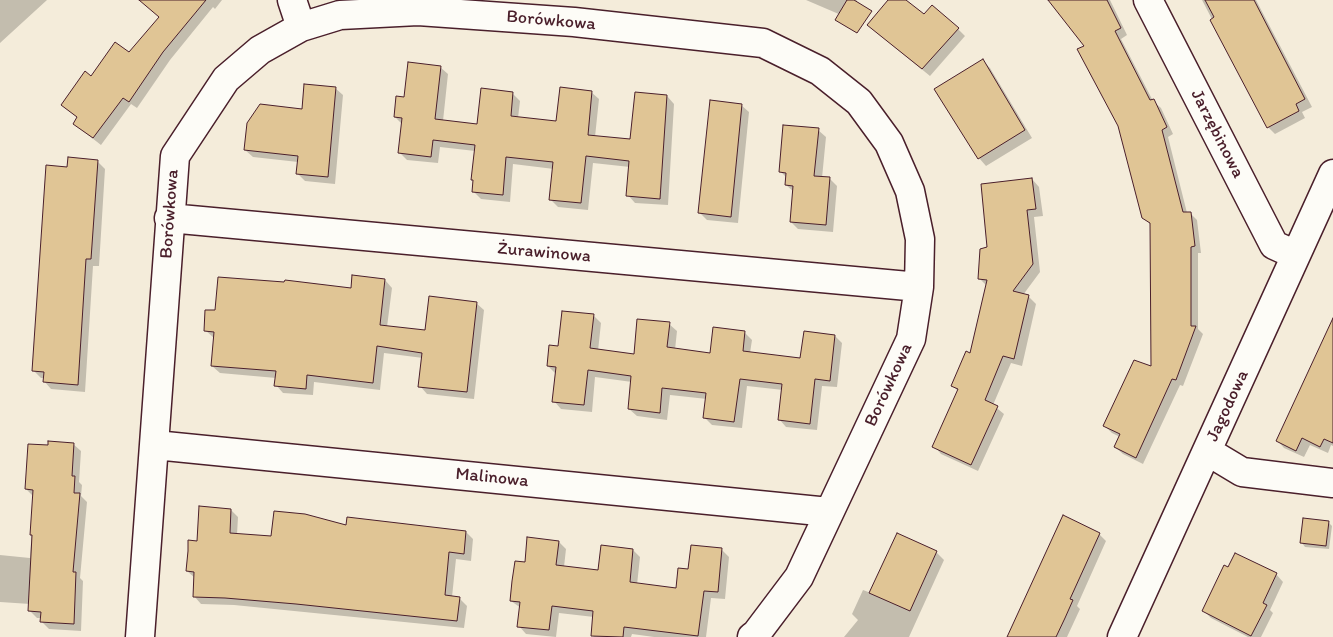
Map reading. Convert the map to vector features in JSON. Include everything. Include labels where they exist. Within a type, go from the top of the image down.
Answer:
[{"type":"street","points":[[292,0],[301,27]]},
{"type":"street","name":"Jarzębinowa","points":[[1148,0],[1274,245],[1296,255]]},
{"type":"street","name":"Borówkowa","points":[[140,637],[175,156],[226,79],[260,50],[301,27],[340,16],[418,11],[574,22],[764,44],[820,71],[860,102],[889,143],[910,191],[920,239],[919,287],[911,339],[799,578],[752,637]]},
{"type":"street","name":"Jagodowa","points":[[1122,637],[1333,174]]},
{"type":"street","name":"Żurawinowa","points":[[169,218],[919,287]]},
{"type":"street","name":"Malinowa","points":[[155,445],[829,512]]},
{"type":"street","points":[[1207,451],[1242,472],[1333,483]]},
{"type":"building","points":[[139,0],[206,0],[163,52],[129,102],[123,98],[93,138],[73,124],[77,117],[61,105],[85,71],[91,76],[115,42],[129,52],[159,17]]},
{"type":"building","points":[[847,0],[854,0],[872,11],[857,33],[835,20]]},
{"type":"building","points":[[888,0],[906,0],[924,14],[932,5],[959,28],[922,69],[867,25]]},
{"type":"building","points":[[1048,0],[1107,0],[1121,28],[1115,31],[1150,100],[1154,99],[1167,127],[1162,130],[1183,212],[1191,212],[1195,246],[1191,247],[1191,326],[1196,326],[1176,380],[1172,379],[1136,458],[1114,447],[1120,434],[1103,426],[1134,360],[1151,366],[1150,223],[1142,218],[1118,126],[1077,49],[1084,46]]},
{"type":"building","points":[[1205,0],[1254,0],[1305,99],[1296,104],[1299,111],[1267,128],[1210,20],[1214,17]]},
{"type":"building","points":[[983,59],[1025,130],[978,159],[934,89]]},
{"type":"building","points":[[408,62],[441,66],[435,119],[477,124],[481,88],[513,92],[511,116],[556,121],[560,87],[592,91],[588,135],[630,139],[635,92],[667,95],[660,199],[626,196],[629,161],[586,156],[581,203],[549,200],[553,162],[506,157],[503,195],[472,192],[473,180],[471,180],[475,145],[433,140],[431,157],[398,153],[402,118],[394,117],[396,96],[404,97]]},
{"type":"building","points":[[304,84],[336,87],[328,177],[296,174],[298,156],[244,150],[247,123],[260,104],[302,109]]},
{"type":"building","points":[[710,100],[742,104],[731,217],[698,213]]},
{"type":"building","points":[[783,125],[819,128],[814,176],[830,177],[826,225],[790,222],[793,186],[785,185],[786,173],[779,172]]},
{"type":"building","points":[[68,157],[98,160],[91,259],[86,259],[78,385],[43,382],[44,372],[32,371],[46,165],[67,167]]},
{"type":"building","points":[[1032,178],[1036,209],[1027,210],[1033,264],[1013,291],[1029,295],[1014,359],[1003,356],[985,400],[998,406],[971,465],[932,447],[958,389],[951,386],[966,351],[970,353],[987,280],[978,279],[980,249],[987,247],[981,184]]},
{"type":"building","points":[[352,275],[385,279],[380,325],[425,330],[429,296],[477,302],[467,392],[418,387],[422,353],[377,346],[373,383],[307,375],[306,389],[274,386],[276,371],[211,366],[214,332],[204,331],[205,310],[215,310],[218,277],[284,282],[285,280],[351,288]]},
{"type":"building","points":[[562,311],[594,314],[590,348],[634,354],[637,319],[670,322],[667,347],[710,353],[713,327],[745,331],[743,351],[800,358],[804,331],[835,335],[830,381],[815,379],[810,424],[778,420],[782,384],[740,379],[734,422],[703,418],[706,393],[662,388],[660,413],[628,409],[631,376],[588,370],[584,405],[552,402],[556,367],[547,366],[549,345],[558,346]]},
{"type":"building","points":[[1333,318],[1333,443],[1324,439],[1320,447],[1302,438],[1296,451],[1276,441]]},
{"type":"building","points":[[48,441],[74,443],[72,476],[75,476],[74,493],[80,493],[73,572],[76,572],[74,624],[40,622],[41,612],[28,611],[33,490],[25,489],[28,444],[48,445]]},
{"type":"building","points":[[199,506],[231,509],[230,533],[271,536],[274,511],[305,514],[346,525],[347,517],[466,531],[464,554],[449,552],[445,595],[460,597],[457,621],[296,604],[193,597],[194,572],[186,571],[188,540],[197,541]]},
{"type":"building","points":[[1063,515],[1100,533],[1070,599],[1073,600],[1065,618],[1056,637],[1007,637]]},
{"type":"building","points":[[1303,518],[1329,521],[1326,546],[1300,543]]},
{"type":"building","points":[[897,533],[937,551],[910,611],[869,593]]},
{"type":"building","points":[[527,537],[559,541],[556,565],[598,570],[601,545],[633,549],[630,582],[676,588],[678,568],[688,569],[691,545],[722,548],[718,592],[704,591],[698,636],[624,627],[623,637],[591,636],[593,611],[552,606],[549,630],[517,627],[520,602],[510,601],[512,581],[515,561],[525,562]]},
{"type":"building","points":[[1235,553],[1277,573],[1263,603],[1267,605],[1251,636],[1202,611],[1224,565],[1228,567]]}]
